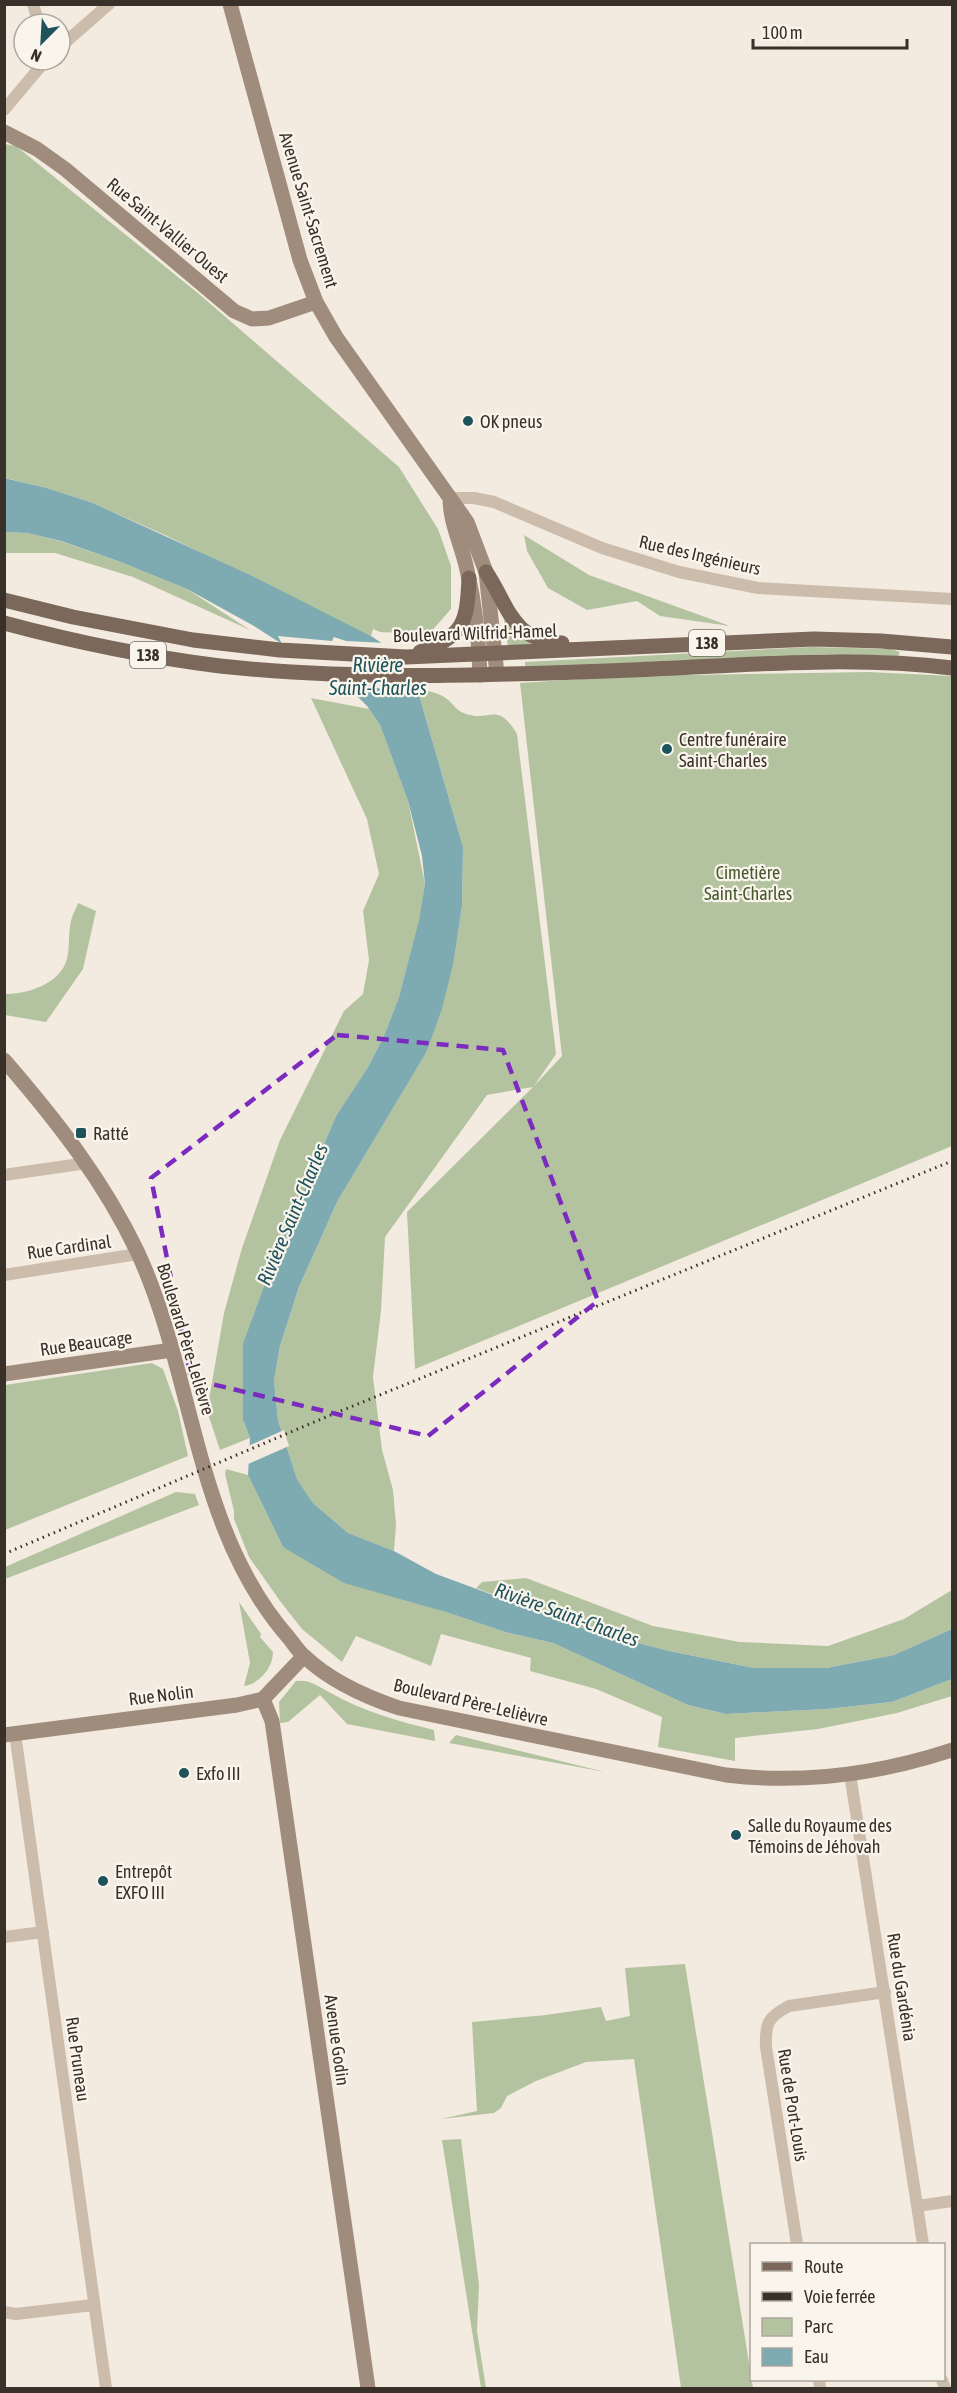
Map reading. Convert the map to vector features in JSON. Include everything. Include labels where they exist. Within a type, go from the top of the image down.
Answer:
[{"type":"main road","name":"Avenue Saint-Sacrement","points":[[230,4],[300,260],[316,302],[336,337],[460,509],[486,572],[487,653],[480,675]]},
{"type":"main road","name":"Rue Saint-Vallier Ouest","points":[[4,132],[37,149],[65,169],[234,311],[252,319],[269,318],[316,302]]},
{"type":"main road","name":"Avenue Saint-Sacrement","points":[[450,498],[450,514],[469,578],[487,653],[497,674]]},
{"type":"main road","points":[[486,572],[496,586],[515,624],[528,635],[544,640],[600,648]]},
{"type":"main road","points":[[406,657],[439,645],[454,635],[466,614],[469,578]]},
{"type":"main road","name":"Boulevard Wilfrid-Hamel","points":[[4,600],[73,617],[192,640],[280,650],[406,657],[814,639],[952,646]]},
{"type":"main road","name":"138","points":[[4,623],[69,639],[176,660],[295,671],[422,676],[480,675],[816,662],[889,662],[952,668]]},
{"type":"main road","name":"Boulevard Père-Lelièvre","points":[[4,1060],[10,1074],[42,1103],[87,1162],[113,1204],[138,1254],[157,1300],[206,1476],[231,1549],[266,1610],[304,1656],[368,1696],[399,1708],[726,1775],[783,1779],[850,1774],[905,1764],[952,1750]]},
{"type":"main road","name":"Rue Beaucage","points":[[4,1374],[172,1350]]},
{"type":"main road","points":[[263,1699],[304,1656]]},
{"type":"main road","name":"Rue Nolin","points":[[10,1734],[237,1705],[263,1699]]},
{"type":"main road","name":"Avenue Godin","points":[[263,1699],[272,1721],[368,2388]]},
{"type":"street","points":[[72,36],[109,4]]},
{"type":"street","points":[[4,110],[36,72]]},
{"type":"street","name":"Rue des Ingénieurs","points":[[450,498],[474,498],[494,502],[602,548],[679,572],[758,588],[952,599]]},
{"type":"street","points":[[4,1175],[87,1162]]},
{"type":"street","name":"Rue Cardinal","points":[[4,1275],[138,1254]]},
{"type":"street","name":"Rue Pruneau","points":[[10,1734],[43,1932],[106,2388]]},
{"type":"street","name":"Rue du Gardénia","points":[[850,1774],[923,2243]]},
{"type":"street","points":[[4,1937],[43,1932]]},
{"type":"street","name":"Rue de Port-Louis","points":[[797,2243],[766,2047],[767,2023],[775,2014],[789,2006],[885,1992]]},
{"type":"street","points":[[918,2206],[952,2201]]},
{"type":"street","points":[[4,2312],[16,2314],[93,2305]]},
{"type":"highlighted area","points":[[337,1035],[503,1050],[598,1301],[428,1436],[191,1379],[151,1178]]},
{"type":"green space","points":[[5,144],[16,146],[199,294],[399,467],[438,529],[451,566],[451,609],[429,634],[380,632],[373,629],[371,636],[167,536],[93,503],[47,488],[5,478]]},
{"type":"green space","points":[[4,532],[27,533],[60,541],[118,561],[187,589],[250,630],[133,577],[55,553],[5,553]]},
{"type":"green space","points":[[524,535],[589,575],[730,626],[660,616],[637,601],[587,610],[548,588],[527,551]]},
{"type":"green space","points":[[507,619],[531,643],[530,646],[508,647],[504,620]]},
{"type":"green space","points":[[810,647],[890,649],[900,652],[898,656],[828,654],[576,666],[525,666],[525,662]]},
{"type":"green space","name":"Cimetière Saint-Charles","points":[[868,672],[952,676],[952,1146],[415,1369],[407,1212],[533,1087],[487,1095],[385,1237],[381,1311],[373,1377],[382,1450],[393,1490],[396,1525],[394,1551],[348,1533],[313,1503],[297,1479],[278,1420],[274,1381],[280,1346],[299,1287],[337,1202],[426,1053],[454,960],[462,906],[463,847],[417,688],[441,695],[459,711],[466,714],[499,715],[517,734],[556,1054],[534,1086],[562,1056],[520,683],[627,676]]},
{"type":"green space","points":[[311,698],[369,709],[380,725],[408,801],[425,884],[420,921],[399,997],[384,1036],[368,1067],[336,1116],[268,1275],[243,1343],[244,1423],[250,1438],[220,1450],[207,1411],[224,1313],[242,1248],[280,1140],[344,1011],[363,994],[369,960],[363,911],[379,874],[367,819]]},
{"type":"green space","points":[[78,903],[96,911],[83,969],[46,1022],[5,1015],[5,994],[33,990],[42,986],[58,975],[63,968],[68,954],[72,919]]},
{"type":"green space","points":[[152,1363],[163,1369],[178,1411],[188,1456],[5,1530],[5,1385]]},
{"type":"green space","points":[[226,1469],[248,1475],[283,1547],[446,1612],[505,1632],[553,1643],[688,1705],[726,1714],[827,1709],[892,1702],[952,1679],[952,1696],[897,1713],[818,1729],[735,1738],[735,1761],[658,1747],[662,1717],[596,1689],[530,1671],[531,1658],[441,1634],[431,1666],[356,1636],[342,1662],[302,1629],[249,1557],[234,1519]]},
{"type":"green space","points":[[176,1492],[195,1494],[199,1505],[5,1579],[5,1567]]},
{"type":"green space","points":[[526,1578],[653,1626],[740,1642],[828,1646],[904,1619],[952,1590],[952,1629],[894,1655],[826,1668],[754,1668],[669,1651],[585,1629],[476,1588],[482,1582]]},
{"type":"green space","points":[[239,1602],[261,1634],[260,1637],[273,1652],[271,1664],[260,1679],[244,1686],[250,1663]]},
{"type":"green space","points":[[296,1681],[313,1684],[341,1699],[380,1715],[434,1730],[435,1741],[347,1724],[320,1695],[288,1722],[280,1723],[279,1702]]},
{"type":"green space","points":[[456,1735],[605,1772],[449,1743]]},
{"type":"green space","points":[[685,1964],[750,2369],[750,2381],[753,2388],[681,2388],[634,2059],[586,2062],[536,2081],[507,2096],[501,2108],[494,2113],[441,2119],[477,2111],[472,2022],[601,2007],[606,2021],[630,2016],[625,1968]]},
{"type":"green space","points":[[461,2139],[479,2285],[477,2331],[486,2388],[481,2388],[442,2140]]},
{"type":"water","name":"Rivière Saint-Charles","points":[[4,478],[47,488],[93,503],[250,575],[371,636],[400,655],[417,688],[463,847],[462,906],[454,960],[442,1009],[426,1053],[337,1202],[299,1287],[280,1346],[274,1381],[278,1420],[297,1479],[313,1503],[348,1533],[394,1551],[436,1574],[585,1629],[669,1651],[754,1668],[826,1668],[894,1655],[952,1629],[952,1679],[892,1702],[827,1709],[726,1714],[688,1705],[553,1643],[505,1632],[446,1612],[344,1583],[283,1547],[248,1475],[250,1438],[243,1420],[243,1343],[268,1275],[336,1116],[368,1067],[384,1036],[399,997],[419,921],[425,884],[422,856],[408,801],[380,725],[367,706],[347,686],[254,626],[187,589],[61,541],[27,533],[5,532]]},
{"type":"pier","points":[[278,636],[332,641],[334,637],[346,641],[386,643],[399,651],[418,687],[386,687],[384,690],[372,686],[342,685],[284,648]]},
{"type":"pier","points":[[284,1430],[289,1446],[246,1465],[246,1447]]},
{"type":"railway","points":[[4,1554],[326,1417],[952,1161]]},
{"type":"place","name":"OK pneus","points":[[468,421]]},
{"type":"place","name":"Centre funéraire Saint-Charles","points":[[667,749]]},
{"type":"place","name":"Ratté","points":[[81,1133]]},
{"type":"place","name":"Exfo III","points":[[184,1773]]},
{"type":"place","name":"Salle du Royaume des Témoins de Jéhovah","points":[[736,1835]]},
{"type":"place","name":"Entrepôt EXFO III","points":[[103,1881]]}]
